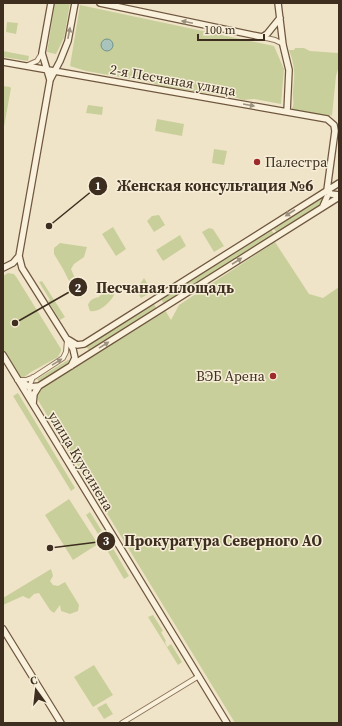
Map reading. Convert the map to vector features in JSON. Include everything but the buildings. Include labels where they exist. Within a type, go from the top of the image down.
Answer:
[{"type":"street","points":[[50,80],[42,54],[51,3]]},
{"type":"street","points":[[100,3],[262,37],[275,40],[282,44]]},
{"type":"street","points":[[278,3],[282,44],[289,70],[287,112]]},
{"type":"street","points":[[71,366],[74,361],[75,354],[25,273],[20,264],[19,256],[50,80],[68,41],[75,4]]},
{"type":"street","points":[[262,37],[267,34],[280,18]]},
{"type":"street","points":[[26,66],[34,63],[42,54]]},
{"type":"street","name":"2-я Песчаная улица","points":[[3,62],[327,119],[334,126],[335,131],[329,173]]},
{"type":"street","points":[[329,173],[333,182],[339,182]]},
{"type":"street","points":[[321,208],[327,197],[329,173]]},
{"type":"street","points":[[67,339],[76,344],[84,344],[339,182]]},
{"type":"street","points":[[327,190],[331,194],[339,196]]},
{"type":"street","points":[[33,404],[34,394],[40,386],[339,196]]},
{"type":"street","points":[[6,267],[19,256]]},
{"type":"street","points":[[6,267],[16,266],[25,273]]},
{"type":"street","points":[[17,380],[26,380],[34,377],[63,358],[66,352],[67,339]]},
{"type":"street","name":"улица Куусинена","points":[[3,355],[227,723]]},
{"type":"street","points":[[33,404],[29,387],[34,377]]},
{"type":"street","points":[[17,380],[29,387],[40,386]]},
{"type":"street","points":[[3,629],[61,723]]},
{"type":"street","points":[[122,723],[199,676]]},
{"type":"green space","points":[[55,3],[70,3],[64,38],[56,54],[47,52]]},
{"type":"green space","points":[[80,5],[274,46],[284,69],[281,104],[254,99],[243,100],[234,97],[161,87],[153,83],[86,71],[70,66]]},
{"type":"green space","points":[[7,22],[18,23],[16,34],[6,32]]},
{"type":"green space","points":[[295,48],[304,48],[310,51],[338,53],[339,66],[336,76],[332,116],[330,115],[330,118],[295,112],[292,109],[294,70],[289,50],[294,50]]},
{"type":"green space","points":[[3,51],[29,56],[28,61],[3,57]]},
{"type":"green space","points":[[3,86],[11,88],[3,132]]},
{"type":"green space","points":[[88,105],[103,107],[102,115],[86,113]]},
{"type":"green space","points":[[157,119],[184,124],[182,136],[155,131]]},
{"type":"green space","points":[[214,149],[227,151],[224,165],[212,163]]},
{"type":"green space","points":[[324,196],[322,202],[318,206],[277,233],[273,228]]},
{"type":"green space","points":[[159,215],[165,225],[154,232],[147,221],[152,216]]},
{"type":"green space","points":[[113,227],[126,249],[116,256],[102,234]]},
{"type":"green space","points":[[209,228],[213,229],[224,246],[214,252],[202,232]]},
{"type":"green space","points":[[271,229],[274,234],[164,304],[161,299]]},
{"type":"green space","points":[[180,235],[186,246],[163,261],[156,250]]},
{"type":"green space","points":[[275,242],[309,294],[323,298],[339,287],[339,723],[235,723],[39,402],[38,398],[42,388],[165,310],[171,320],[179,305]]},
{"type":"green space","points":[[60,243],[87,247],[84,257],[74,264],[71,269],[74,276],[86,289],[86,293],[81,298],[71,285],[54,254],[54,248]]},
{"type":"green space","points":[[8,273],[14,274],[17,278],[61,349],[58,357],[23,378],[20,378],[3,353],[3,276]]},
{"type":"green space","points":[[144,278],[152,292],[141,298],[136,290]]},
{"type":"green space","points":[[42,281],[65,317],[60,320],[48,301],[50,300],[39,282]]},
{"type":"green space","points":[[107,290],[111,291],[114,295],[110,301],[100,309],[90,311],[88,305],[90,302]]},
{"type":"green space","points":[[154,304],[157,309],[90,352],[86,346]]},
{"type":"green space","points":[[68,360],[70,361],[68,364],[40,383],[37,379]]},
{"type":"green space","points":[[18,393],[75,488],[71,491],[13,396]]},
{"type":"green space","points":[[69,499],[98,544],[73,560],[45,515]]},
{"type":"green space","points":[[90,512],[105,536],[106,540],[103,542],[86,515]]},
{"type":"green space","points":[[108,543],[111,545],[129,576],[124,579],[104,545]]},
{"type":"green space","points":[[51,569],[53,576],[50,581],[53,585],[58,586],[65,582],[79,605],[78,611],[70,614],[61,611],[60,605],[54,613],[50,610],[39,593],[34,594],[29,599],[23,596],[3,605],[3,598]]},
{"type":"green space","points":[[153,615],[163,631],[161,632],[166,641],[167,647],[171,644],[182,662],[178,665],[148,617]]},
{"type":"green space","points":[[94,665],[113,695],[93,707],[74,677]]},
{"type":"green space","points":[[106,703],[113,714],[104,719],[97,708]]},
{"type":"water","points":[[107,39],[111,41],[113,45],[111,49],[107,51],[103,49],[101,45],[103,41]]},
{"type":"place","name":"Палестра","points":[[257,162]]},
{"type":"place","name":"Женская консультация №6","points":[[49,226]]},
{"type":"place","name":"Песчаная площадь","points":[[15,323]]},
{"type":"place","name":"ВЭБ Арена","points":[[273,376]]},
{"type":"place","name":"Прокуратура Северного АО","points":[[50,548]]}]
